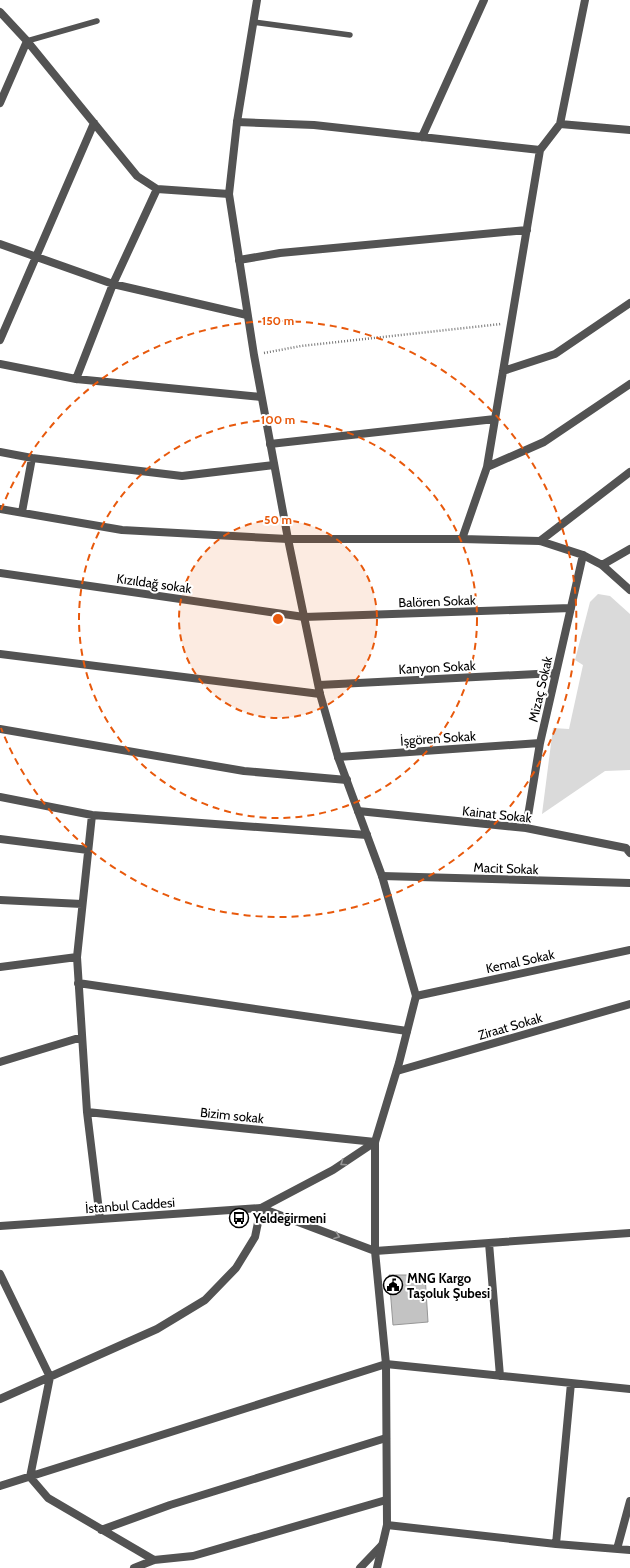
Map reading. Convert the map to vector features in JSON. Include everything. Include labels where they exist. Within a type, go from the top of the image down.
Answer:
[{"type":"street","points":[[257,0],[237,122],[229,194],[247,315],[288,539],[320,694],[338,757],[382,876],[416,996],[397,1071],[375,1142],[375,1251],[386,1364],[387,1525],[377,1568]]},
{"type":"street","points":[[422,137],[484,0]]},
{"type":"street","points":[[462,539],[487,468],[540,150],[560,124],[585,0]]},
{"type":"street","points":[[0,12],[27,41],[137,176],[157,189],[229,194]]},
{"type":"street","points":[[0,103],[27,41]]},
{"type":"street","points":[[237,122],[314,124],[540,150]]},
{"type":"street","points":[[0,340],[94,123]]},
{"type":"street","points":[[560,124],[630,130]]},
{"type":"street","points":[[76,379],[113,284],[157,189]]},
{"type":"street","points":[[239,260],[280,253],[527,230]]},
{"type":"street","points":[[0,244],[113,284],[247,315]]},
{"type":"street","points":[[503,371],[555,354],[630,303]]},
{"type":"street","points":[[0,364],[76,379],[261,397]]},
{"type":"street","points":[[487,468],[544,442],[630,384]]},
{"type":"street","points":[[270,444],[495,419]]},
{"type":"street","points":[[0,452],[32,458],[182,476],[274,465]]},
{"type":"street","points":[[22,512],[32,458]]},
{"type":"street","points":[[540,541],[630,472]]},
{"type":"street","points":[[0,509],[122,530],[288,539],[462,539],[540,541],[583,555],[602,566],[630,590]]},
{"type":"street","points":[[602,566],[630,549]]},
{"type":"street","name":"Mizaç Sokak","points":[[526,828],[540,743],[583,555]]},
{"type":"street","name":"Kızıldağ sokak","points":[[0,572],[304,617]]},
{"type":"street","name":"Balören Sokak","points":[[304,617],[571,608]]},
{"type":"street","points":[[0,654],[320,694]]},
{"type":"street","name":"Kanyon Sokak","points":[[319,685],[556,673]]},
{"type":"street","points":[[0,729],[244,771],[347,780]]},
{"type":"street","name":"İşgören Sokak","points":[[338,757],[540,743]]},
{"type":"street","points":[[0,797],[92,815],[367,835]]},
{"type":"street","name":"Kainat Sokak","points":[[358,811],[526,828],[626,848],[630,853]]},
{"type":"street","points":[[92,815],[77,956],[87,1112],[100,1219]]},
{"type":"street","points":[[0,839],[88,850]]},
{"type":"street","name":"Macit Sokak","points":[[382,876],[630,883]]},
{"type":"street","points":[[0,900],[82,904]]},
{"type":"street","name":"Kemal Sokak","points":[[416,996],[630,950]]},
{"type":"street","points":[[0,967],[77,956]]},
{"type":"street","points":[[78,983],[407,1030]]},
{"type":"street","name":"Ziraat Sokak","points":[[397,1071],[630,1004]]},
{"type":"street","points":[[0,1062],[82,1037]]},
{"type":"street","name":"Bizim sokak","points":[[87,1112],[375,1142]]},
{"type":"street","points":[[261,1208],[333,1170],[375,1142]]},
{"type":"street","points":[[261,1208],[375,1251],[630,1233]]},
{"type":"street","points":[[0,1399],[157,1329],[205,1300],[236,1268],[255,1237],[261,1208]]},
{"type":"street","name":"İstanbul Caddesi","points":[[0,1226],[261,1208]]},
{"type":"street","points":[[489,1243],[500,1376]]},
{"type":"street","points":[[0,1274],[50,1377],[30,1477]]},
{"type":"street","points":[[0,1486],[386,1364],[630,1389]]},
{"type":"street","points":[[556,1544],[572,1383]]},
{"type":"street","points":[[100,1530],[170,1505],[386,1438]]},
{"type":"street","points":[[30,1477],[48,1498],[100,1530],[154,1560]]},
{"type":"street","points":[[134,1568],[154,1560],[193,1556],[386,1500]]},
{"type":"street","points":[[617,1549],[630,1501]]},
{"type":"street","points":[[387,1525],[556,1544],[630,1550]]},
{"type":"street","points":[[360,1568],[382,1545]]},
{"type":"lane","points":[[27,41],[96,21]]},
{"type":"lane","points":[[253,22],[350,35]]},
{"type":"path","points":[[254,355],[301,346],[511,322]]},
{"type":"shaded area","points":[[598,594],[610,596],[630,614],[630,770],[605,771],[542,814],[553,728],[569,729],[583,665],[575,660],[590,602]]},
{"type":"building","points":[[389,1275],[425,1275],[428,1322],[393,1325]]},
{"type":"place","name":"Yeldeğirmeni","points":[[239,1218]]},
{"type":"place","name":"MNG Kargo Taşoluk Şubesi","points":[[393,1285]]}]
